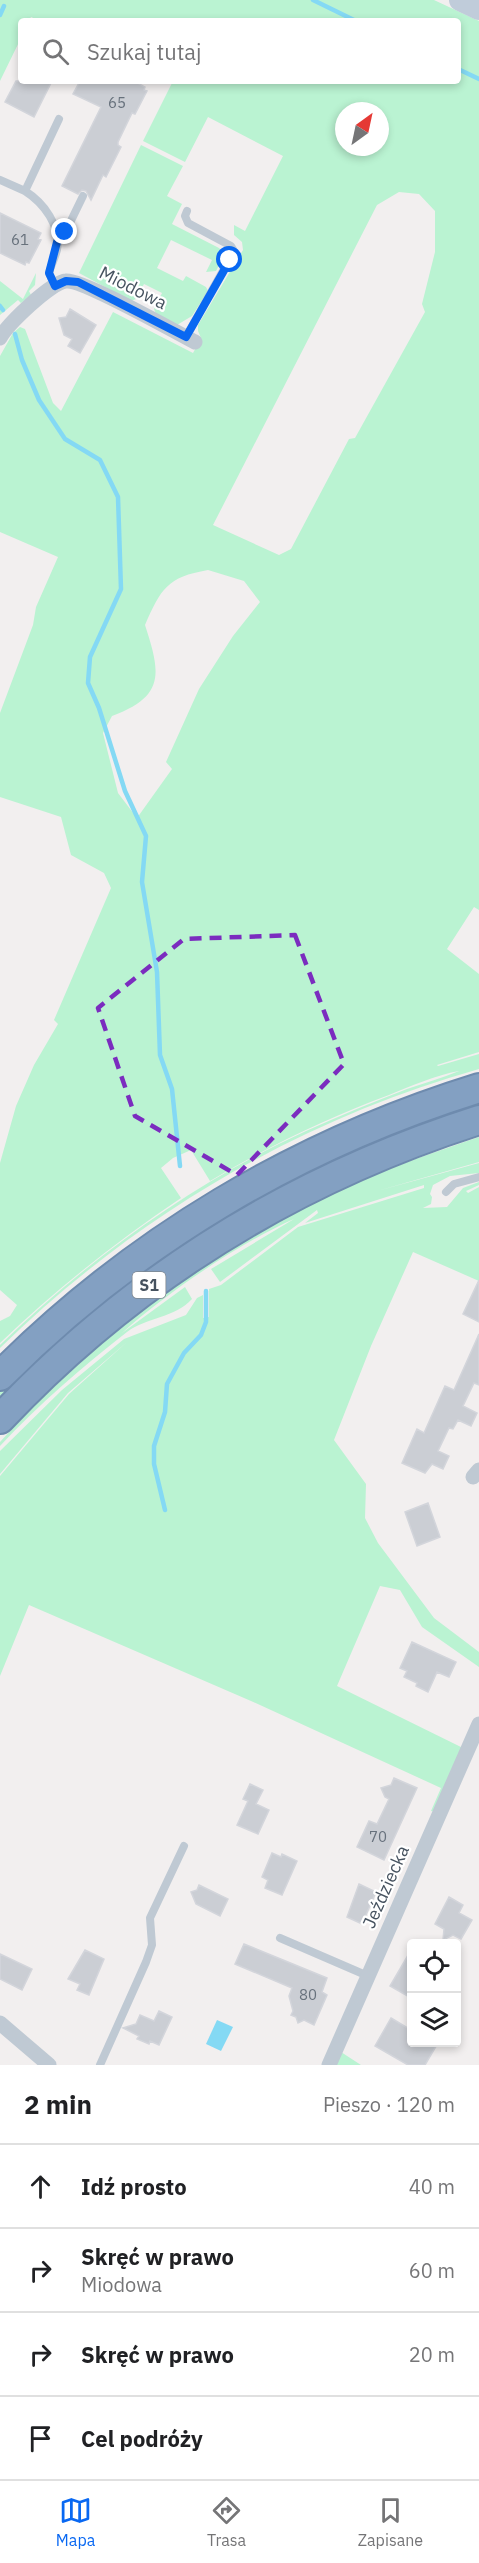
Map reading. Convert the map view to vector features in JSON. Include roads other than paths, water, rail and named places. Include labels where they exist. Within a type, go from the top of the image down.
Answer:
[{"type":"highway","name":"S1","points":[[0,1376],[76,1305],[140,1255],[210,1209],[305,1155],[428,1104],[479,1088]]},
{"type":"highway","name":"S1","points":[[0,1419],[97,1327],[157,1279],[226,1232],[274,1205],[381,1155],[479,1120]]},
{"type":"street","points":[[460,0],[479,9]]},
{"type":"street","name":"Miodowa","points":[[55,286],[66,281],[78,282],[190,340]]},
{"type":"street","points":[[0,338],[15,319],[55,286]]},
{"type":"street","name":"Jeździecka","points":[[329,2065],[479,1724]]},
{"type":"street","points":[[0,2022],[49,2065]]},
{"type":"lane","points":[[25,191],[59,119]]},
{"type":"lane","points":[[0,180],[38,198],[51,219],[57,233],[57,242],[49,273],[55,286]]},
{"type":"lane","points":[[57,242],[65,232],[83,196]]},
{"type":"lane","points":[[187,211],[185,216],[188,223],[231,246],[234,251],[190,340]]},
{"type":"lane","points":[[446,1192],[454,1184],[479,1177]]},
{"type":"lane","points":[[100,2065],[146,1962],[152,1945],[150,1918],[184,1845]]},
{"type":"lane","points":[[280,1938],[368,1976]]},
{"type":"water","points":[[217,2020],[233,2027],[221,2051],[206,2044]]},
{"type":"waterway","points":[[313,0],[350,18]]},
{"type":"waterway","points":[[0,15],[4,6]]},
{"type":"waterway","points":[[461,70],[479,79]]},
{"type":"waterway","points":[[0,306],[3,310]]},
{"type":"waterway","points":[[15,334],[22,360],[39,400],[65,439],[100,460],[118,497],[121,589],[90,657],[88,683],[99,708],[125,791],[146,836],[142,882],[157,972],[160,1055],[172,1089],[180,1166]]},
{"type":"waterway","points":[[165,1510],[154,1464],[154,1446],[165,1412],[167,1384],[184,1353],[201,1335],[206,1322],[206,1291]]}]
